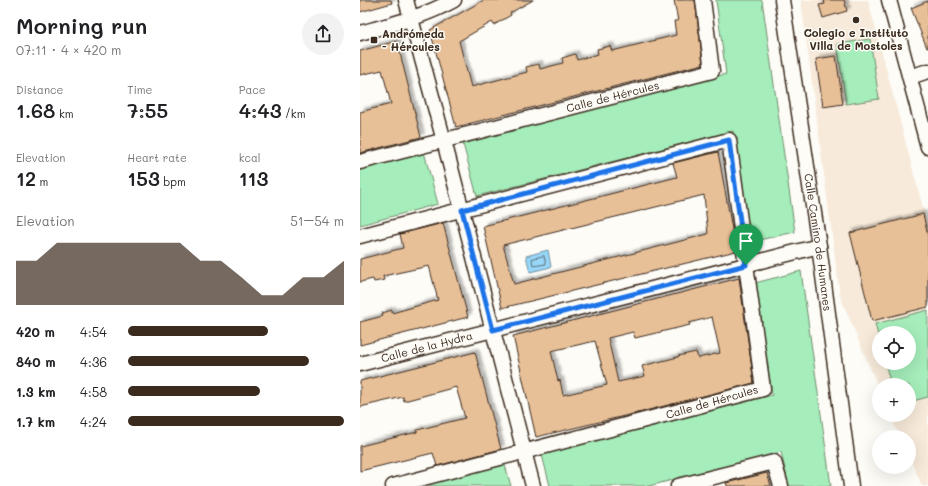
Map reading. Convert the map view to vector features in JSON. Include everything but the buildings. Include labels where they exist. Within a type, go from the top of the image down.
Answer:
[{"type":"street","points":[[406,0],[444,140],[533,486]]},
{"type":"street","points":[[360,33],[411,19],[454,0]]},
{"type":"street","name":"Calle de Hércules","points":[[444,140],[712,71],[703,0]]},
{"type":"street","name":"Calle Camino de Humanes","points":[[782,0],[819,246],[851,486]]},
{"type":"street","points":[[889,0],[928,147]]},
{"type":"street","points":[[910,77],[928,71]]},
{"type":"street","points":[[360,162],[444,140]]},
{"type":"street","name":"Calle de Hércules","points":[[393,486],[763,389],[729,140],[462,210]]},
{"type":"street","points":[[360,236],[462,210]]},
{"type":"street","name":"Calle de la Hydra","points":[[360,364],[819,246]]},
{"type":"street","points":[[678,486],[774,462],[781,486]]},
{"type":"shaded area","points":[[801,0],[868,0],[928,227],[928,486],[922,486],[916,472],[916,430],[897,430],[893,422],[916,422],[916,378],[874,378],[840,296]]},
{"type":"green space","points":[[716,0],[762,0],[795,232],[750,242],[733,131],[477,196],[463,144],[726,74]]},
{"type":"green space","points":[[870,39],[879,99],[846,104],[837,44]]},
{"type":"green space","points":[[424,152],[438,204],[360,225],[360,169]]},
{"type":"green space","points":[[801,271],[831,486],[789,486],[781,452],[649,486],[550,486],[542,455],[772,395],[755,283]]},
{"type":"green space","points":[[928,310],[928,397],[916,400],[916,378],[889,378],[887,370],[916,370],[916,326],[876,326],[875,324]]},
{"type":"green space","points":[[505,465],[511,486],[419,486]]},
{"type":"water","points":[[548,250],[551,267],[530,272],[526,256]]},
{"type":"place","name":"Colegio e Instituto Villa de Mostoles","points":[[856,20]]},
{"type":"place","name":"Andrómeda - Hércules","points":[[374,40]]},
{"type":"route","points":[[729,140],[746,265],[493,330],[462,210],[729,140]]}]
